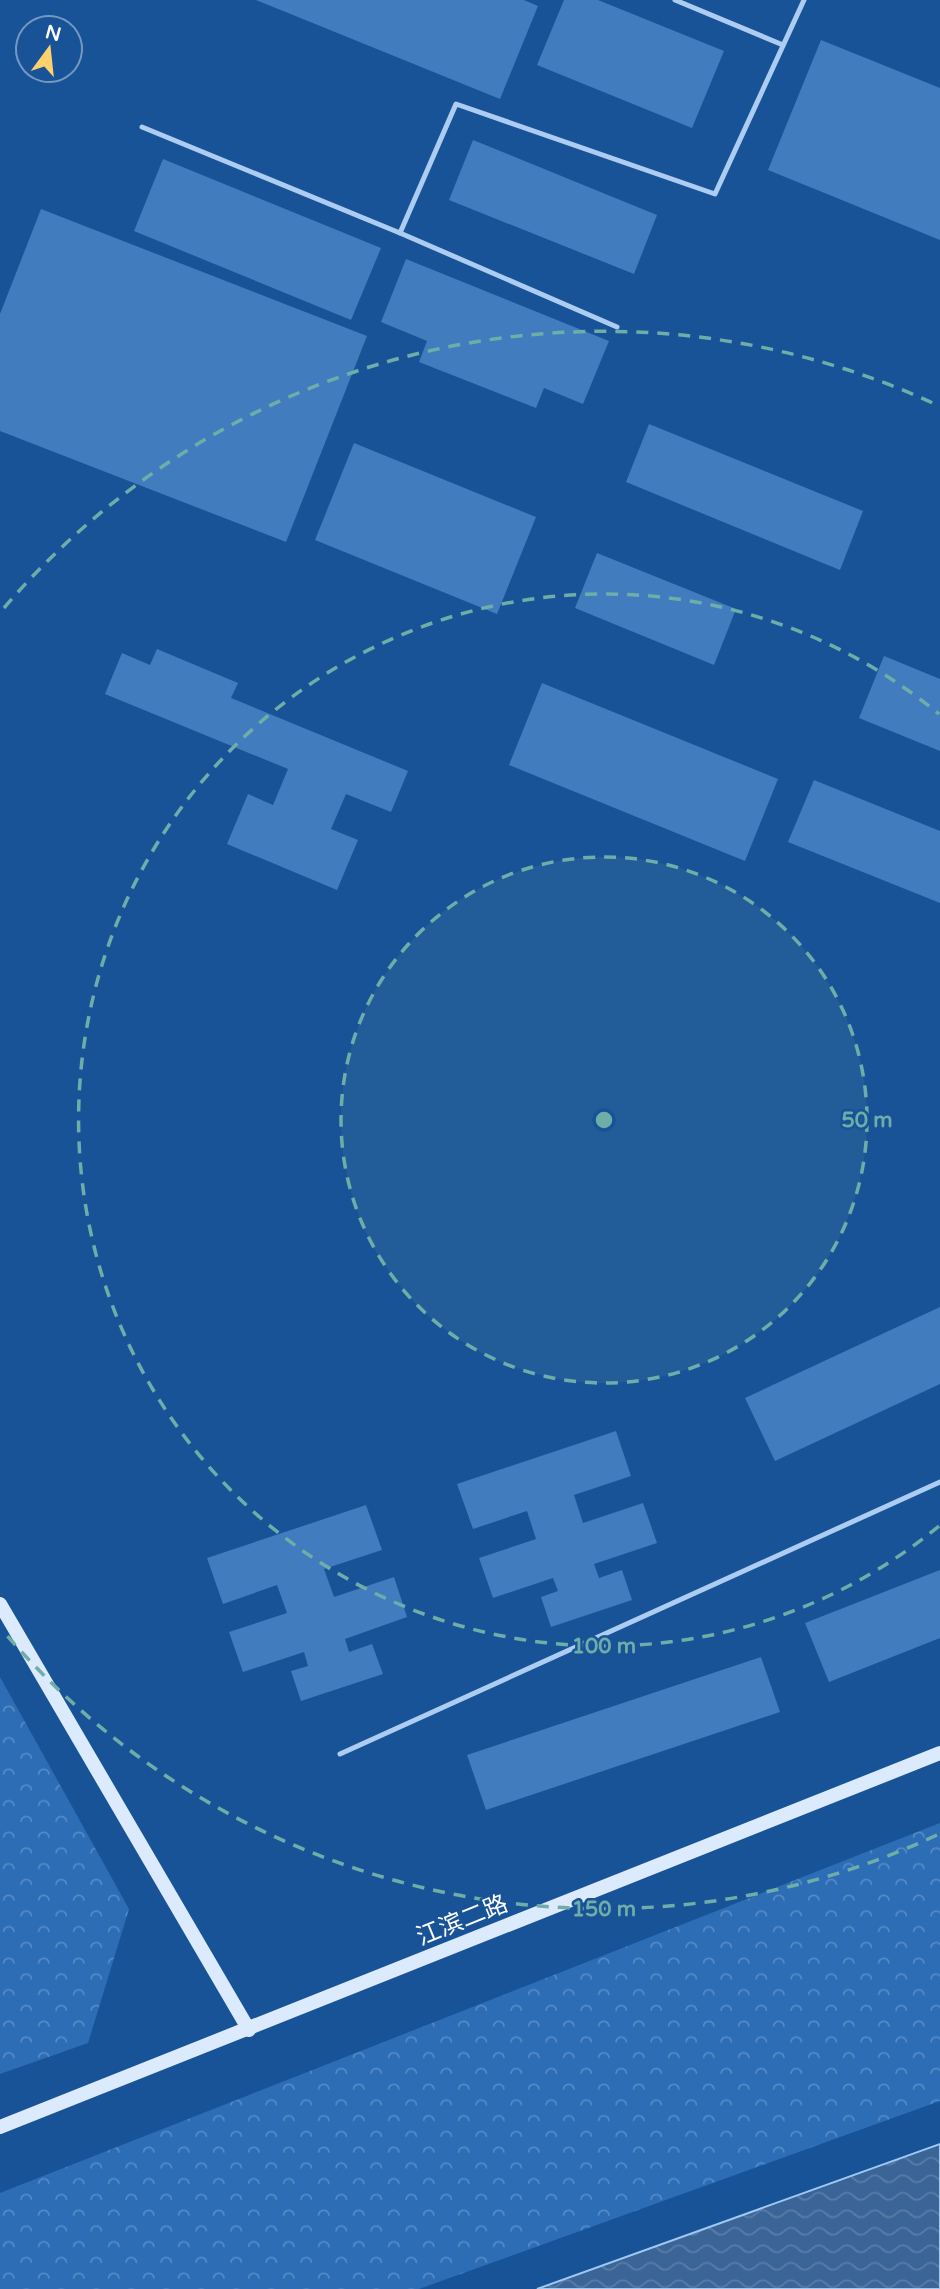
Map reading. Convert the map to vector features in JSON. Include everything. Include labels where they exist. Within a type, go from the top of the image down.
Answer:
[{"type":"main road","points":[[0,1604],[249,2030]]},
{"type":"main road","name":"江滨二路","points":[[0,2127],[940,1753]]},
{"type":"lane","points":[[675,0],[783,46]]},
{"type":"lane","points":[[400,233],[456,104],[715,194],[804,0]]},
{"type":"lane","points":[[142,128],[400,233],[617,327]]},
{"type":"lane","points":[[340,1754],[940,1482]]},
{"type":"green space","points":[[0,1677],[129,1909],[88,2043],[0,2074]]},
{"type":"green space","points":[[940,1823],[940,2101],[419,2289],[0,2289],[0,2193]]},
{"type":"water","points":[[940,2144],[940,2289],[537,2289]]},
{"type":"building","points":[[256,0],[524,0],[538,6],[500,99]]},
{"type":"building","points":[[564,0],[598,0],[724,51],[692,128],[537,65]]},
{"type":"building","points":[[821,40],[940,88],[940,240],[768,170]]},
{"type":"building","points":[[473,140],[657,215],[634,274],[449,200]]},
{"type":"building","points":[[163,159],[381,248],[351,320],[134,231]]},
{"type":"building","points":[[41,209],[367,336],[286,542],[0,431],[0,314]]},
{"type":"building","points":[[406,259],[609,341],[583,404],[544,388],[536,408],[419,362],[427,341],[381,322]]},
{"type":"building","points":[[649,424],[863,511],[840,570],[626,482]]},
{"type":"building","points":[[354,443],[536,517],[497,614],[315,540]]},
{"type":"building","points":[[597,553],[736,609],[714,665],[575,608]]},
{"type":"building","points":[[157,649],[238,683],[231,698],[408,771],[391,812],[346,794],[331,829],[358,840],[337,890],[227,844],[248,794],[273,805],[288,769],[105,694],[122,653],[150,665]]},
{"type":"building","points":[[884,656],[940,679],[940,751],[859,718]]},
{"type":"building","points":[[542,683],[778,779],[745,861],[509,765]]},
{"type":"building","points":[[814,780],[940,831],[940,903],[788,842]]},
{"type":"building","points":[[940,1307],[940,1384],[775,1461],[745,1398]]},
{"type":"building","points":[[616,1431],[631,1476],[574,1495],[583,1523],[643,1503],[657,1543],[594,1564],[599,1578],[622,1570],[632,1600],[551,1627],[541,1597],[558,1591],[553,1578],[493,1598],[479,1558],[536,1539],[527,1511],[473,1529],[457,1484]]},
{"type":"building","points":[[366,1505],[382,1550],[324,1569],[334,1597],[394,1577],[407,1617],[345,1639],[349,1652],[372,1644],[383,1674],[301,1701],[291,1671],[308,1666],[304,1652],[243,1672],[229,1632],[287,1613],[277,1585],[223,1604],[207,1558]]},
{"type":"building","points":[[940,1570],[940,1638],[829,1682],[805,1623]]},
{"type":"building","points":[[761,1657],[780,1712],[486,1810],[467,1755]]}]
